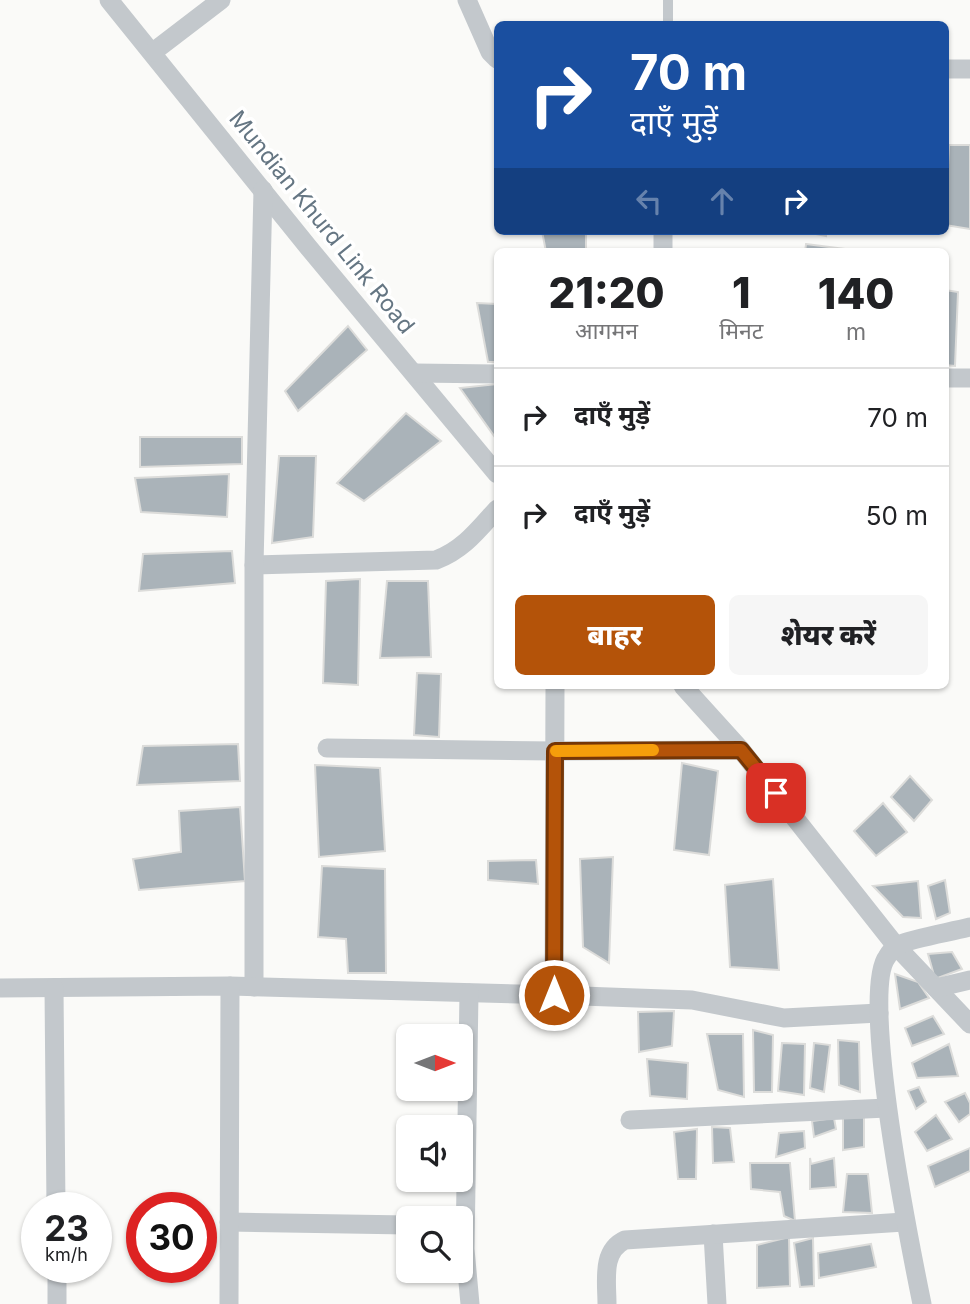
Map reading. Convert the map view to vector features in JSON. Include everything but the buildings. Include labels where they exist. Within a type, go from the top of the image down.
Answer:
[{"type":"street","name":"Mundian Khurd Link Road","points":[[109,0],[494,470]]},
{"type":"street","points":[[153,52],[221,0]]},
{"type":"street","points":[[467,0],[494,56]]},
{"type":"street","points":[[949,69],[970,69]]},
{"type":"street","points":[[254,987],[254,565],[263,190]]},
{"type":"street","points":[[414,373],[494,374]]},
{"type":"street","points":[[949,378],[970,378]]},
{"type":"street","points":[[254,565],[436,560],[453,554],[467,543],[494,512]]},
{"type":"street","points":[[554,995],[555,689]]},
{"type":"street","points":[[686,689],[741,750],[896,946],[970,1024]]},
{"type":"street","points":[[327,748],[741,750]]},
{"type":"street","points":[[922,1304],[904,1222],[887,1108],[879,1013],[880,974],[884,959],[896,946],[970,927]]},
{"type":"street","points":[[936,988],[970,980]]},
{"type":"street","points":[[229,1304],[230,986]]},
{"type":"street","points":[[0,988],[230,986],[554,995],[692,1000],[783,1018],[879,1013]]},
{"type":"street","points":[[54,988],[56,1192]]},
{"type":"street","points":[[464,1206],[469,993]]},
{"type":"street","points":[[630,1120],[887,1108]]},
{"type":"street","points":[[229,1222],[396,1225]]},
{"type":"street","points":[[607,1304],[609,1254],[616,1245],[625,1240],[904,1222]]},
{"type":"street","points":[[713,1234],[716,1304]]},
{"type":"street","points":[[57,1283],[57,1304]]},
{"type":"street","points":[[468,1283],[470,1304]]},
{"type":"lane","points":[[668,0],[668,21]]},
{"type":"slow traffic","points":[[556,751],[653,750]]},
{"type":"route","points":[[554,995],[555,751],[741,750],[776,793]]}]
